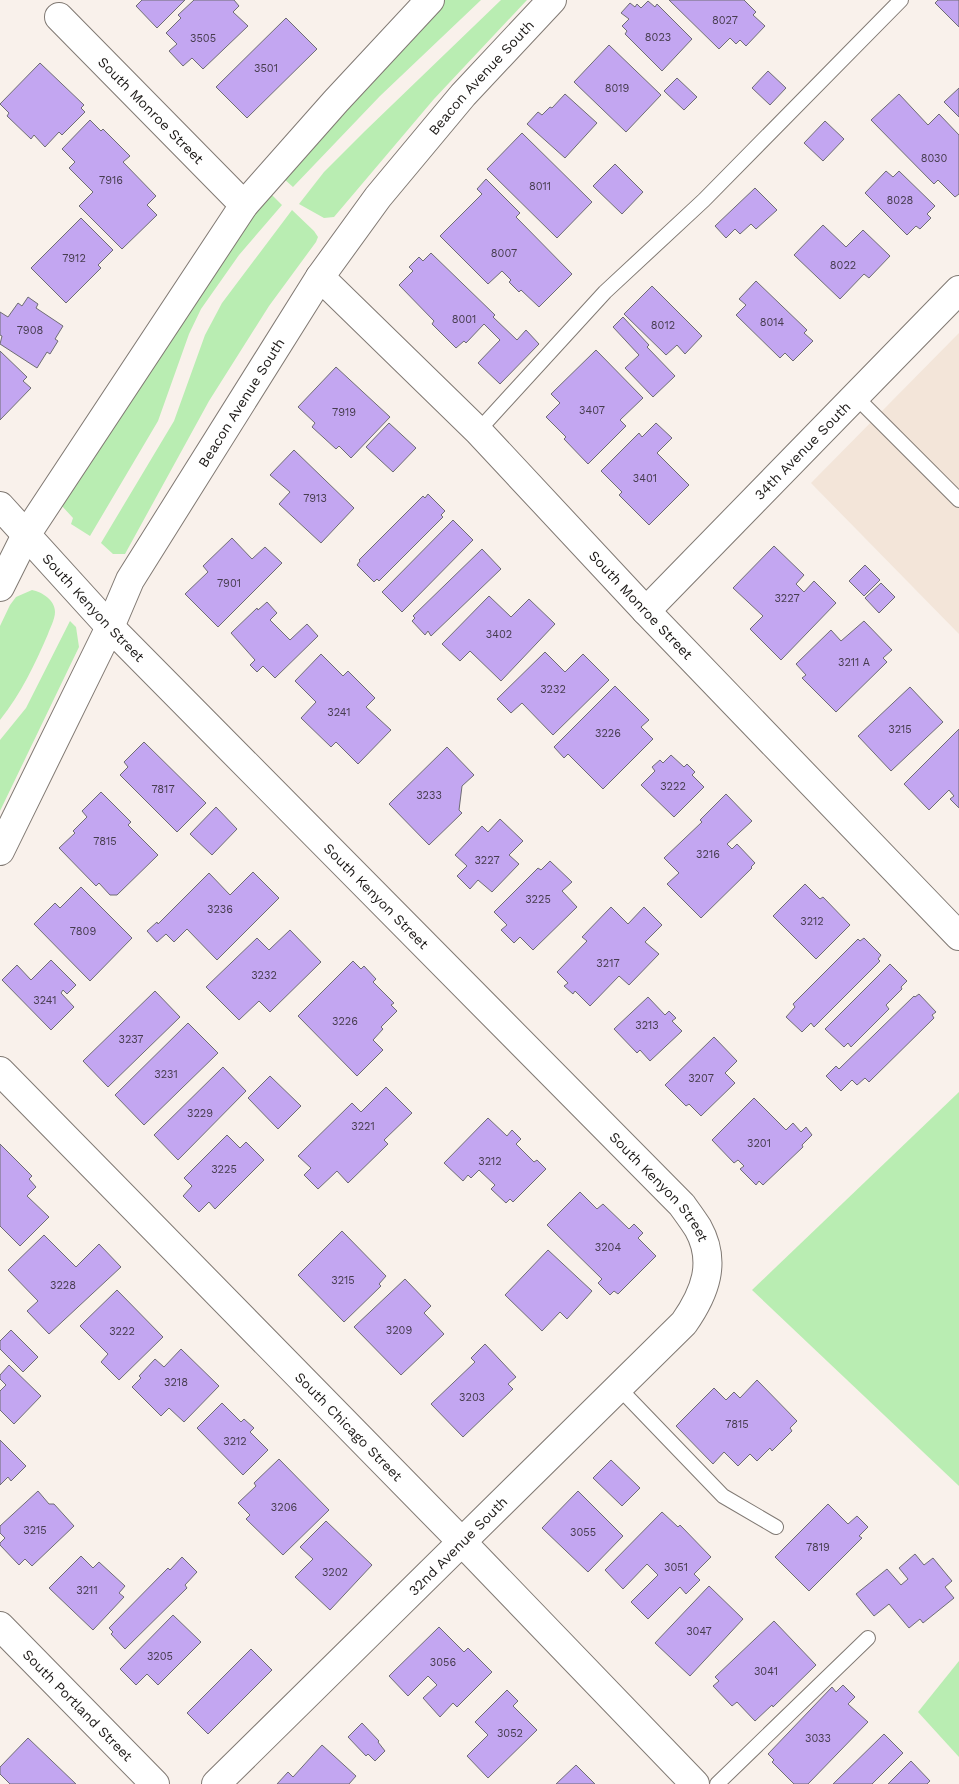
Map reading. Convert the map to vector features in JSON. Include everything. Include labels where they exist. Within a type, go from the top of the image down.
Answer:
[{"type":"street","points":[[0,587],[26,534],[244,205],[336,101],[430,0]]},
{"type":"street","name":"Beacon Avenue South","points":[[0,851],[110,627],[130,580],[320,277],[378,197],[463,95],[552,0]]},
{"type":"street","name":"South Monroe Street","points":[[59,16],[244,205]]},
{"type":"street","name":"South Monroe Street","points":[[320,277],[478,431],[646,611],[959,936]]},
{"type":"street","name":"34th Avenue South","points":[[646,611],[959,290]]},
{"type":"street","name":"South Kenyon Street","points":[[0,506],[110,627],[682,1205],[698,1228],[707,1250],[708,1268],[704,1288],[696,1305]]},
{"type":"street","name":"South Chicago Street","points":[[0,1071],[462,1542],[695,1784]]},
{"type":"street","name":"32nd Avenue South","points":[[216,1784],[619,1388],[684,1323],[696,1305]]},
{"type":"street","name":"South Portland Street","points":[[0,1626],[155,1784]]},
{"type":"lane","points":[[478,431],[605,292],[704,200],[901,0]]},
{"type":"lane","points":[[856,397],[959,500]]},
{"type":"lane","points":[[619,1388],[723,1496],[776,1528]]},
{"type":"lane","points":[[717,1784],[868,1638]]},
{"type":"shaded area","points":[[959,333],[959,634],[811,483]]},
{"type":"green space","points":[[445,0],[481,0],[380,96],[293,187],[283,178],[381,67]]},
{"type":"green space","points":[[501,0],[527,0],[434,99],[334,217],[324,218],[299,204],[324,172]]},
{"type":"green space","points":[[271,194],[282,205],[239,255],[201,309],[189,334],[158,421],[90,536],[71,524],[73,518],[61,505],[213,269]]},
{"type":"green space","points":[[292,210],[314,231],[318,237],[316,242],[269,306],[209,401],[125,554],[113,554],[101,543],[174,421],[205,335],[222,303]]},
{"type":"green space","points":[[32,590],[50,600],[55,612],[54,618],[27,679],[15,700],[0,720],[0,626],[16,597]]},
{"type":"green space","points":[[70,621],[76,627],[79,647],[0,811],[0,740],[26,708]]},
{"type":"green space","points":[[959,1092],[959,1486],[752,1290]]},
{"type":"green space","points":[[959,1661],[959,1757],[918,1712]]},
{"type":"building","points":[[142,0],[185,0],[157,28],[136,6]]},
{"type":"building","points":[[194,0],[234,0],[239,6],[233,12],[248,26],[203,69],[192,58],[183,66],[169,51],[177,44],[166,33],[181,18],[178,15]]},
{"type":"building","points":[[669,0],[744,0],[756,12],[753,15],[765,26],[746,46],[740,40],[736,44],[730,38],[719,49]]},
{"type":"building","points":[[938,0],[959,0],[959,27],[935,3]]},
{"type":"building","points":[[648,1],[655,7],[657,4],[692,39],[662,71],[625,34],[627,31],[622,26],[629,19],[621,13],[630,3],[635,7],[637,4],[641,8]]},
{"type":"building","points":[[286,18],[317,49],[247,118],[216,87]]},
{"type":"building","points":[[609,45],[661,95],[626,132],[574,82]]},
{"type":"building","points":[[40,63],[84,105],[81,108],[85,112],[62,135],[59,132],[45,147],[34,135],[31,139],[7,116],[9,113],[0,104]]},
{"type":"building","points":[[768,71],[786,88],[770,105],[752,88]]},
{"type":"building","points":[[677,78],[697,97],[684,110],[664,91]]},
{"type":"building","points":[[959,88],[959,117],[944,102]]},
{"type":"building","points":[[565,94],[597,123],[565,158],[527,124],[538,112],[542,115],[550,107],[552,108]]},
{"type":"building","points":[[899,94],[928,125],[939,114],[959,135],[959,194],[955,197],[938,180],[934,184],[871,120]]},
{"type":"building","points":[[90,120],[101,131],[103,129],[130,156],[123,162],[156,196],[147,205],[157,215],[122,249],[79,206],[93,192],[69,168],[75,162],[62,149]]},
{"type":"building","points":[[825,121],[844,139],[823,161],[804,143]]},
{"type":"building","points":[[522,133],[592,202],[557,238],[487,169]]},
{"type":"building","points":[[615,164],[643,192],[622,214],[593,186]]},
{"type":"building","points":[[886,171],[893,177],[899,171],[935,206],[927,214],[931,218],[920,229],[916,226],[907,235],[865,193]]},
{"type":"building","points":[[486,179],[520,213],[516,217],[572,274],[539,307],[521,290],[519,292],[502,271],[488,284],[440,236],[482,194],[477,189]]},
{"type":"building","points":[[755,188],[777,210],[756,229],[751,224],[740,234],[735,229],[726,238],[715,226]]},
{"type":"building","points":[[81,218],[113,250],[98,265],[101,268],[66,303],[31,268]]},
{"type":"building","points":[[823,225],[846,247],[863,230],[890,256],[869,278],[864,274],[840,299],[794,255]]},
{"type":"building","points":[[431,253],[495,315],[493,317],[517,340],[526,330],[539,344],[500,384],[478,363],[500,340],[484,324],[466,343],[464,341],[456,348],[432,324],[434,321],[399,285],[413,271],[409,267],[419,257],[423,261]]},
{"type":"building","points":[[756,281],[807,330],[804,333],[813,341],[793,361],[785,353],[780,358],[736,315],[746,305],[739,299]]},
{"type":"building","points":[[652,286],[702,336],[685,354],[677,345],[666,355],[624,314]]},
{"type":"building","points":[[28,297],[38,304],[36,308],[63,326],[55,339],[58,341],[50,354],[47,352],[37,368],[0,344],[2,336],[0,335],[0,312],[8,317],[18,303],[22,306]]},
{"type":"building","points":[[623,317],[649,345],[647,347],[675,376],[653,397],[625,368],[639,355],[613,327]]},
{"type":"building","points":[[596,350],[643,398],[620,420],[626,426],[588,464],[564,439],[566,437],[546,417],[560,403],[551,394]]},
{"type":"building","points":[[0,351],[27,377],[23,381],[31,388],[0,420]]},
{"type":"building","points":[[336,367],[390,417],[351,458],[339,446],[336,449],[312,427],[315,423],[298,407]]},
{"type":"building","points":[[389,423],[416,448],[393,472],[366,447]]},
{"type":"building","points":[[656,423],[672,438],[657,453],[689,485],[649,525],[619,495],[622,492],[601,471],[639,433],[642,437]]},
{"type":"building","points":[[294,450],[354,508],[321,543],[279,504],[290,492],[270,475]]},
{"type":"building","points":[[428,494],[445,511],[441,515],[443,517],[379,581],[377,579],[374,582],[357,565],[359,560],[423,496],[425,498]]},
{"type":"building","points":[[453,520],[473,540],[402,612],[382,592]]},
{"type":"building","points":[[232,538],[252,559],[265,547],[282,563],[218,627],[185,594],[208,572],[203,566]]},
{"type":"building","points":[[774,546],[804,575],[796,584],[804,592],[814,581],[836,603],[781,660],[750,629],[763,616],[733,588]]},
{"type":"building","points":[[482,549],[501,569],[431,636],[428,631],[425,635],[412,621],[415,618],[413,616]]},
{"type":"building","points":[[865,565],[880,580],[864,596],[849,581]]},
{"type":"building","points":[[881,583],[895,597],[879,613],[865,598]]},
{"type":"building","points":[[489,596],[511,617],[529,599],[555,624],[501,681],[470,651],[460,661],[442,644]]},
{"type":"building","points":[[267,602],[277,613],[270,620],[290,640],[307,624],[318,636],[275,678],[263,666],[257,672],[250,665],[255,660],[231,633],[257,608],[258,610]]},
{"type":"building","points":[[864,621],[892,650],[883,658],[887,662],[836,712],[802,678],[806,675],[796,664],[831,630],[841,641]]},
{"type":"building","points":[[545,652],[565,672],[583,654],[609,680],[553,735],[522,703],[511,713],[497,699]]},
{"type":"building","points":[[321,654],[343,676],[348,671],[375,698],[366,707],[391,730],[358,764],[336,742],[331,747],[301,718],[316,702],[295,681]]},
{"type":"building","points":[[615,686],[649,720],[641,727],[653,739],[603,789],[568,754],[564,758],[554,747]]},
{"type":"building","points":[[910,687],[943,722],[891,771],[858,736]]},
{"type":"building","points":[[959,729],[959,808],[950,799],[954,796],[949,790],[929,810],[904,784]]},
{"type":"building","points":[[144,742],[206,803],[177,832],[120,775],[128,767],[124,762]]},
{"type":"building","points":[[447,747],[474,775],[462,786],[459,810],[462,813],[429,845],[389,804]]},
{"type":"building","points":[[671,755],[684,767],[687,764],[695,772],[692,775],[704,787],[674,817],[641,785],[655,771],[652,767],[660,760],[663,763]]},
{"type":"building","points":[[101,792],[131,822],[128,825],[158,855],[117,895],[110,895],[99,883],[96,886],[59,848],[75,833],[73,831],[87,817],[82,811]]},
{"type":"building","points":[[726,794],[752,821],[727,844],[732,849],[737,844],[755,863],[701,918],[667,884],[679,873],[664,858],[702,822],[700,820]]},
{"type":"building","points":[[216,807],[237,829],[212,855],[190,834]]},
{"type":"building","points":[[500,819],[523,841],[509,855],[519,864],[492,892],[478,880],[470,889],[457,876],[467,866],[455,855],[482,826],[488,832]]},
{"type":"building","points":[[550,861],[572,882],[562,891],[577,907],[533,950],[520,937],[514,943],[501,930],[507,925],[494,912],[538,868],[541,870]]},
{"type":"building","points":[[253,872],[279,898],[217,960],[187,929],[174,942],[166,934],[157,942],[147,931],[157,922],[158,924],[209,873],[230,895]]},
{"type":"building","points":[[805,884],[820,899],[823,897],[850,925],[816,959],[773,916]]},
{"type":"building","points":[[81,887],[132,938],[90,981],[34,924],[55,903],[60,908]]},
{"type":"building","points":[[611,907],[628,924],[644,907],[662,925],[645,942],[659,954],[629,985],[619,976],[590,1006],[575,991],[573,994],[564,986],[568,983],[557,972],[587,941],[582,937]]},
{"type":"building","points":[[290,930],[321,962],[270,1012],[259,1001],[239,1020],[206,987],[257,938],[269,950]]},
{"type":"building","points":[[864,938],[881,955],[878,959],[880,961],[814,1027],[811,1023],[802,1032],[786,1017],[795,1007],[793,1004],[858,939],[860,941]]},
{"type":"building","points":[[51,960],[76,985],[67,994],[63,990],[61,993],[74,1007],[51,1030],[2,980],[17,965],[31,980]]},
{"type":"building","points":[[353,961],[361,969],[364,966],[376,979],[373,982],[394,1003],[391,1005],[397,1011],[381,1027],[383,1029],[373,1040],[383,1050],[357,1076],[298,1016]]},
{"type":"building","points":[[890,964],[907,981],[901,987],[902,989],[886,1005],[889,1009],[851,1047],[848,1043],[844,1047],[825,1029]]},
{"type":"building","points":[[155,991],[180,1017],[108,1087],[83,1061]]},
{"type":"building","points":[[919,994],[936,1012],[932,1015],[934,1018],[869,1082],[865,1078],[857,1085],[852,1080],[841,1091],[826,1076],[836,1066],[839,1069],[914,996]]},
{"type":"building","points":[[648,997],[665,1015],[669,1011],[676,1018],[672,1021],[682,1031],[650,1061],[640,1050],[637,1053],[614,1029]]},
{"type":"building","points":[[188,1023],[218,1053],[144,1125],[115,1095]]},
{"type":"building","points":[[714,1037],[737,1061],[725,1073],[735,1083],[701,1116],[689,1104],[686,1106],[665,1085]]},
{"type":"building","points":[[223,1067],[246,1091],[178,1160],[154,1135]]},
{"type":"building","points":[[270,1076],[301,1106],[278,1129],[248,1098]]},
{"type":"building","points":[[386,1087],[412,1113],[384,1140],[388,1144],[348,1183],[337,1171],[318,1189],[304,1175],[311,1168],[298,1156],[352,1103],[361,1112]]},
{"type":"building","points":[[754,1098],[786,1130],[793,1123],[801,1132],[806,1127],[812,1135],[802,1145],[803,1147],[763,1185],[759,1181],[756,1185],[740,1169],[744,1166],[738,1160],[734,1163],[712,1140]]},
{"type":"building","points":[[488,1118],[507,1136],[512,1130],[521,1139],[516,1144],[534,1162],[537,1160],[546,1169],[513,1202],[510,1199],[506,1203],[491,1189],[495,1185],[479,1170],[471,1178],[468,1175],[463,1181],[444,1163]]},
{"type":"building","points":[[227,1135],[240,1148],[246,1142],[264,1160],[215,1209],[209,1202],[199,1212],[183,1196],[192,1186],[184,1178]]},
{"type":"building","points":[[0,1144],[32,1176],[29,1179],[36,1187],[27,1196],[49,1217],[20,1246],[0,1226]]},
{"type":"building","points":[[580,1192],[597,1209],[603,1204],[629,1229],[634,1224],[643,1233],[638,1238],[656,1256],[618,1294],[614,1291],[610,1295],[598,1283],[602,1279],[547,1225]]},
{"type":"building","points":[[342,1231],[386,1276],[379,1284],[381,1286],[344,1322],[298,1275]]},
{"type":"building","points":[[44,1235],[76,1267],[99,1244],[121,1267],[49,1334],[27,1311],[38,1301],[8,1270]]},
{"type":"building","points":[[548,1250],[592,1291],[567,1319],[560,1312],[542,1331],[505,1295]]},
{"type":"building","points":[[405,1279],[431,1306],[424,1313],[444,1334],[401,1375],[354,1327]]},
{"type":"building","points":[[117,1290],[163,1337],[119,1380],[101,1362],[108,1354],[80,1326]]},
{"type":"building","points":[[11,1330],[38,1357],[23,1372],[0,1349],[0,1341]]},
{"type":"building","points":[[485,1344],[516,1377],[508,1384],[513,1389],[463,1437],[431,1404],[475,1362],[471,1358]]},
{"type":"building","points":[[181,1349],[219,1386],[184,1422],[169,1408],[161,1416],[132,1387],[141,1378],[139,1376],[155,1359],[164,1367]]},
{"type":"building","points":[[9,1365],[41,1396],[14,1424],[0,1410],[0,1391],[6,1385],[0,1379],[0,1375]]},
{"type":"building","points":[[757,1380],[797,1421],[790,1428],[792,1431],[772,1451],[770,1448],[757,1461],[750,1454],[738,1466],[724,1452],[713,1464],[676,1426],[714,1388],[726,1400],[734,1392],[740,1398]]},
{"type":"building","points":[[222,1403],[241,1422],[244,1419],[254,1428],[250,1432],[268,1450],[243,1475],[197,1428]]},
{"type":"building","points":[[0,1440],[26,1466],[11,1481],[8,1477],[0,1485]]},
{"type":"building","points":[[279,1459],[329,1510],[283,1555],[246,1519],[250,1515],[238,1503],[256,1486],[254,1483]]},
{"type":"building","points":[[611,1460],[640,1488],[622,1506],[593,1478]]},
{"type":"building","points":[[38,1491],[49,1504],[54,1504],[74,1526],[32,1566],[25,1559],[19,1565],[0,1545],[5,1538],[0,1533],[0,1526]]},
{"type":"building","points":[[578,1491],[623,1536],[588,1572],[542,1528]]},
{"type":"building","points":[[828,1504],[848,1524],[857,1516],[868,1527],[859,1536],[862,1538],[809,1591],[775,1557]]},
{"type":"building","points":[[662,1512],[678,1527],[680,1525],[711,1557],[694,1574],[700,1580],[686,1594],[680,1587],[648,1619],[631,1602],[658,1575],[647,1564],[623,1589],[605,1570]]},
{"type":"building","points":[[326,1521],[372,1565],[330,1610],[295,1577],[313,1559],[300,1547]]},
{"type":"building","points":[[915,1554],[924,1565],[933,1558],[952,1581],[945,1587],[954,1598],[923,1623],[920,1619],[909,1628],[889,1604],[874,1616],[856,1594],[887,1569],[901,1585],[908,1579],[899,1568]]},
{"type":"building","points":[[81,1556],[93,1568],[99,1562],[125,1586],[119,1593],[124,1597],[93,1630],[49,1588]]},
{"type":"building","points":[[182,1557],[197,1572],[185,1585],[187,1588],[125,1649],[111,1634],[113,1632],[109,1628],[168,1568],[170,1570]]},
{"type":"building","points":[[709,1586],[743,1619],[690,1676],[655,1643]]},
{"type":"building","points":[[173,1615],[201,1642],[158,1685],[147,1674],[136,1685],[120,1669]]},
{"type":"building","points":[[774,1621],[816,1665],[773,1707],[772,1705],[755,1721],[737,1702],[732,1706],[713,1686],[719,1681],[715,1677]]},
{"type":"building","points":[[439,1627],[464,1652],[468,1648],[492,1672],[457,1707],[453,1703],[440,1717],[423,1698],[437,1685],[428,1676],[408,1696],[389,1676]]},
{"type":"building","points":[[251,1649],[272,1670],[208,1734],[187,1713]]},
{"type":"building","points":[[843,1685],[855,1697],[848,1704],[868,1722],[808,1784],[794,1784],[772,1762],[774,1760],[768,1754],[832,1687],[836,1692]]},
{"type":"building","points":[[507,1690],[518,1701],[513,1706],[537,1730],[488,1778],[467,1756],[488,1735],[475,1722]]},
{"type":"building","points":[[362,1723],[379,1741],[385,1751],[375,1761],[368,1754],[366,1756],[348,1737]]},
{"type":"building","points":[[884,1734],[903,1753],[872,1784],[833,1784]]},
{"type":"building","points":[[28,1738],[76,1784],[10,1784],[0,1774],[0,1767]]},
{"type":"building","points":[[322,1745],[356,1776],[349,1784],[277,1784],[288,1772],[293,1777]]},
{"type":"building","points":[[911,1761],[930,1781],[927,1784],[888,1784]]},
{"type":"building","points":[[576,1765],[595,1784],[556,1784]]}]
